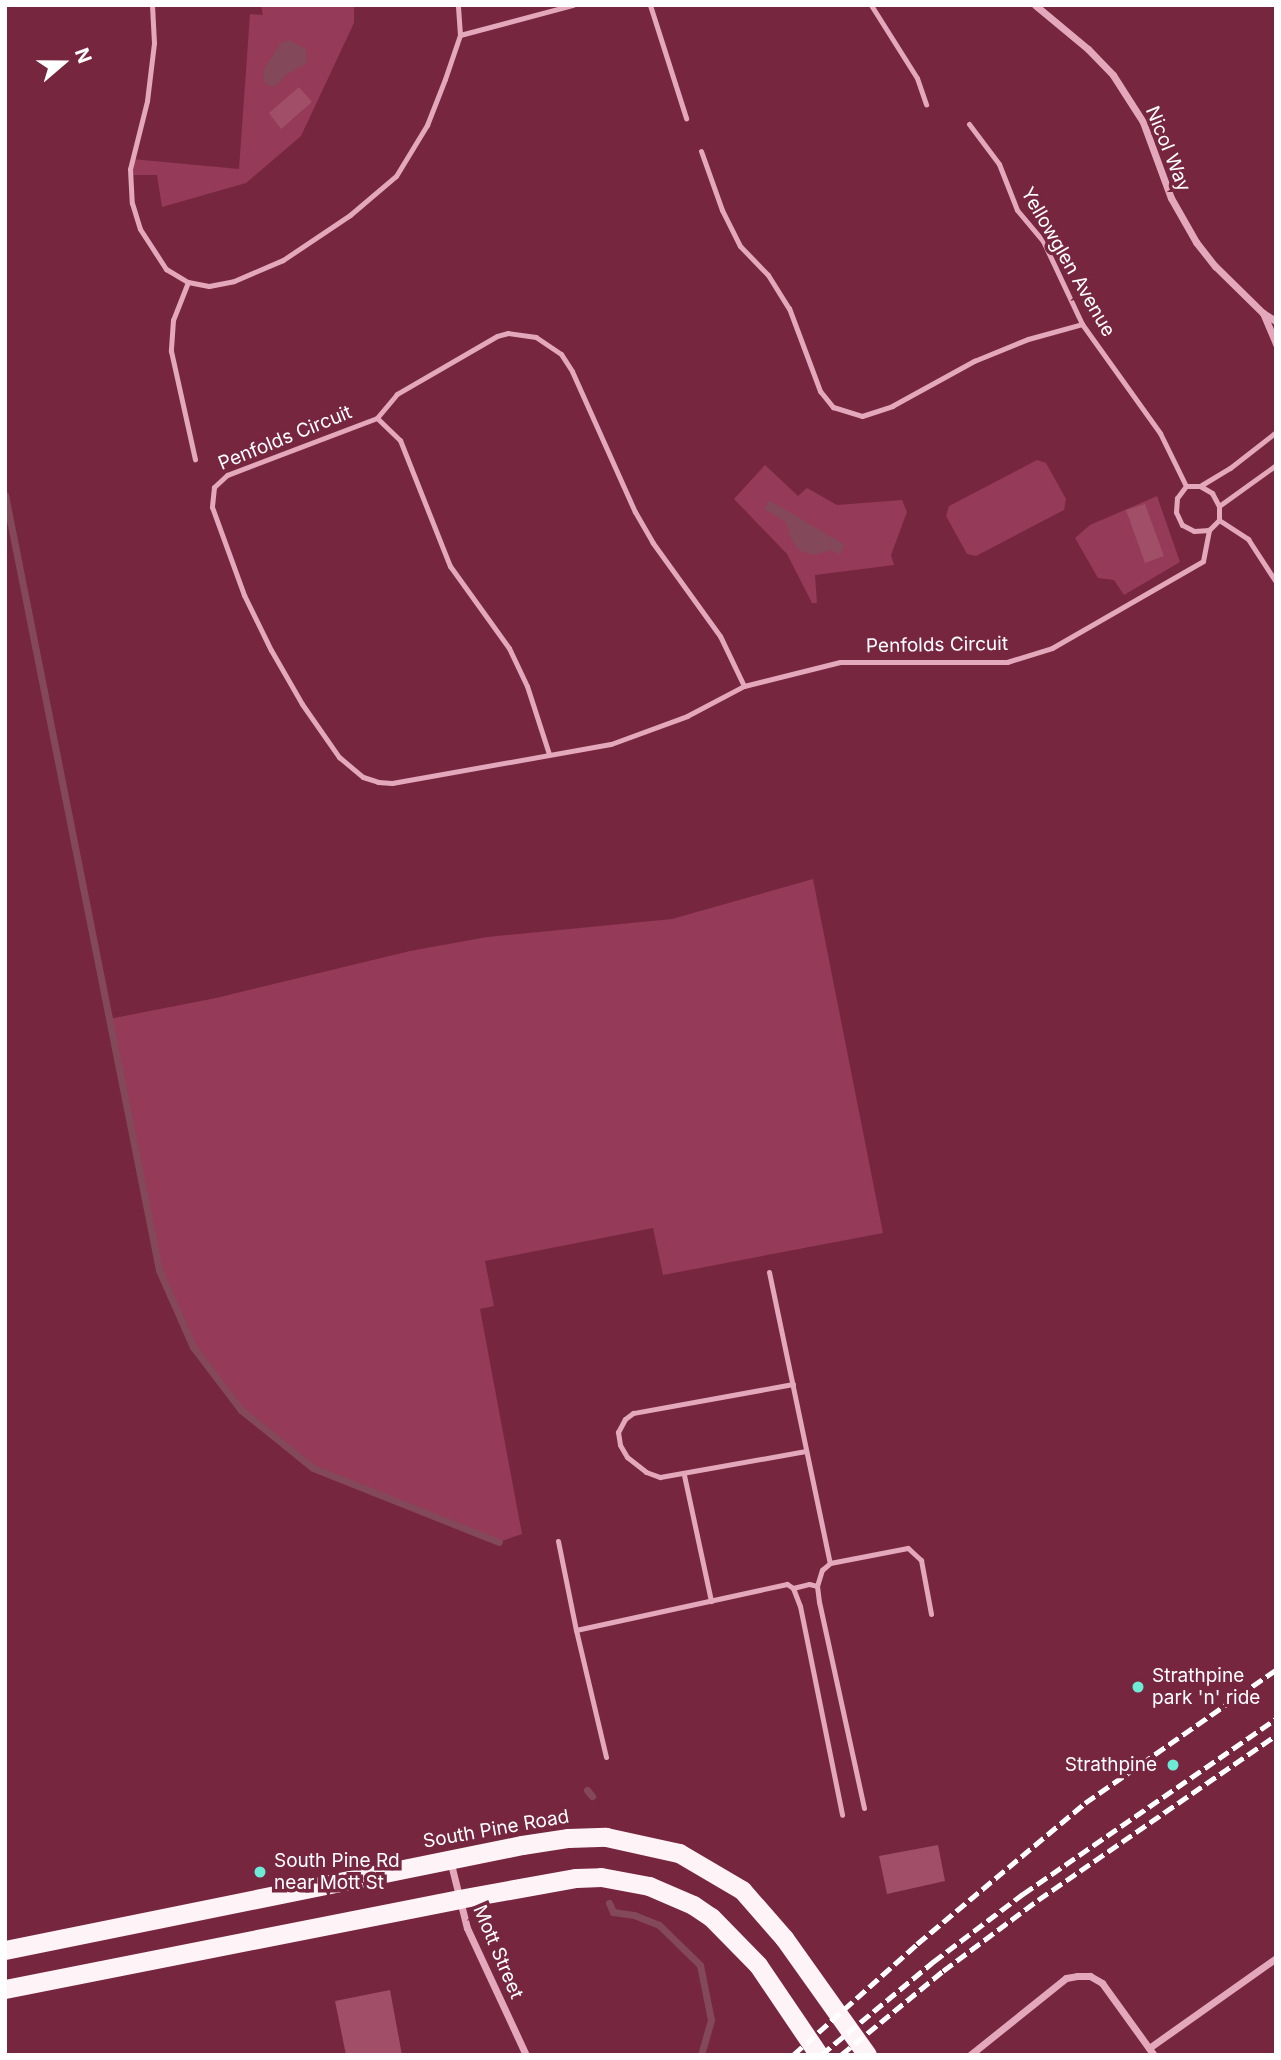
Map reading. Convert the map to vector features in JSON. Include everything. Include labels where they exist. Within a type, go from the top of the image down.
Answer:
[{"type":"highway","name":"South Pine Road","points":[[5,1950],[568,1838],[618,1839],[679,1853],[742,1890],[766,1914],[867,2055]]},
{"type":"highway","points":[[5,1989],[459,1899],[576,1878],[601,1877],[626,1880],[671,1895],[711,1917],[743,1946],[819,2055]]},
{"type":"street","name":"Nicol Way","points":[[1035,5],[1102,61],[1130,98],[1156,152],[1180,217],[1215,266],[1263,313],[1276,321]]},
{"type":"street","name":"Nicol Way","points":[[1263,313],[1276,344]]},
{"type":"street","name":"Mott Street","points":[[450,1860],[467,1928],[526,2055]]},
{"type":"street","points":[[970,2055],[1066,1978],[1077,1976],[1090,1976],[1102,1983],[1152,2051],[1276,1958]]},
{"type":"lane","points":[[152,5],[154,43],[147,101],[130,169],[132,203],[140,229],[166,269],[188,282],[209,286],[234,281],[283,260],[375,195],[411,155],[431,113],[460,34],[458,5]]},
{"type":"lane","points":[[460,34],[573,5]]},
{"type":"lane","points":[[650,5],[686,118]]},
{"type":"lane","points":[[871,5],[917,78],[926,104]]},
{"type":"lane","name":"Yellowglen Avenue","points":[[969,124],[999,164],[1017,210],[1043,241],[1082,324],[1160,433],[1186,486]]},
{"type":"lane","points":[[701,151],[722,210],[740,246],[768,275],[789,308],[820,391],[834,407],[862,416],[892,406],[975,361],[1028,339],[1082,324]]},
{"type":"lane","points":[[188,282],[173,320],[171,351],[174,375],[195,459]]},
{"type":"lane","name":"Penfolds Circuit","points":[[744,686],[720,635],[653,543],[635,512],[572,370],[561,354],[548,343],[519,334],[497,336],[397,394],[377,418],[227,475],[214,487],[212,507],[244,595],[302,704],[339,757],[363,777],[392,783],[611,744],[645,734],[744,686],[840,662],[1007,662],[1052,648],[1203,561],[1209,530]]},
{"type":"lane","points":[[377,418],[400,440],[450,566],[509,648],[527,686],[550,754]]},
{"type":"lane","points":[[1200,486],[1230,468],[1276,432]]},
{"type":"lane","points":[[1219,506],[1276,465]]},
{"type":"lane","points":[[1186,486],[1200,486],[1212,493],[1219,506],[1219,520],[1209,530],[1194,531],[1182,525],[1176,512],[1177,498],[1186,486]]},
{"type":"lane","points":[[1219,520],[1248,539],[1276,582]]},
{"type":"lane","points":[[769,1272],[830,1563]]},
{"type":"lane","points":[[793,1384],[633,1413],[625,1419],[618,1432],[620,1445],[627,1457],[646,1472],[660,1477],[684,1475],[806,1451]]},
{"type":"lane","points":[[684,1475],[711,1601]]},
{"type":"lane","points":[[558,1541],[606,1757]]},
{"type":"lane","points":[[864,1808],[817,1586],[822,1570],[830,1563],[908,1548],[921,1560],[931,1614]]},
{"type":"lane","points":[[576,1630],[787,1584],[793,1588],[800,1606],[842,1815]]},
{"type":"lane","points":[[793,1588],[809,1584],[817,1586]]},
{"type":"shaded area","points":[[261,5],[354,5],[354,23],[301,136],[246,183],[162,207],[157,175],[130,175],[132,159],[239,169],[250,14],[263,15]]},
{"type":"shaded area","points":[[289,40],[306,49],[307,63],[286,75],[275,87],[268,86],[263,79],[264,69],[280,44]]},
{"type":"shaded area","points":[[1037,460],[1046,463],[1066,499],[1064,510],[976,556],[967,554],[946,516],[949,506]]},
{"type":"shaded area","points":[[765,465],[798,496],[807,488],[837,505],[902,500],[907,512],[891,555],[894,565],[815,575],[817,603],[812,603],[787,554],[734,499]]},
{"type":"shaded area","points":[[1157,496],[1180,562],[1124,595],[1114,580],[1098,578],[1075,538],[1090,525]]},
{"type":"shaded area","points":[[769,500],[845,545],[839,555],[832,550],[813,555],[799,550],[790,537],[786,522],[764,509]]},
{"type":"shaded area","points":[[813,879],[883,1233],[663,1275],[653,1228],[485,1261],[494,1306],[480,1309],[522,1534],[499,1542],[313,1468],[241,1410],[193,1347],[161,1274],[109,1019],[216,998],[410,951],[487,937],[672,919]]},
{"type":"building","points":[[299,87],[312,102],[281,129],[269,113]]},
{"type":"building","points":[[1145,504],[1164,556],[1145,563],[1126,510]]},
{"type":"building","points":[[938,1845],[945,1881],[887,1894],[879,1856]]},
{"type":"building","points":[[390,1990],[402,2055],[346,2055],[335,2001]]},
{"type":"waterway","points":[[5,495],[159,1270],[193,1347],[241,1410],[313,1468],[499,1542]]},
{"type":"waterway","points":[[587,1790],[592,1796]]},
{"type":"waterway","points":[[609,1903],[613,1912],[634,1915],[659,1925],[700,1965],[711,2020],[701,2055]]},
{"type":"railway","points":[[793,2055],[917,1944],[1085,1803],[1276,1670]]},
{"type":"railway","points":[[821,2055],[933,1962],[1023,1894],[1276,1719]]},
{"type":"railway","points":[[841,2055],[943,1971],[1038,1900],[1276,1735]]},
{"type":"place","name":"Strathpine park 'n' ride","points":[[1138,1687]]},
{"type":"place","name":"Strathpine","points":[[1173,1765]]},
{"type":"place","name":"South Pine Rd near Mott St","points":[[260,1872]]}]
